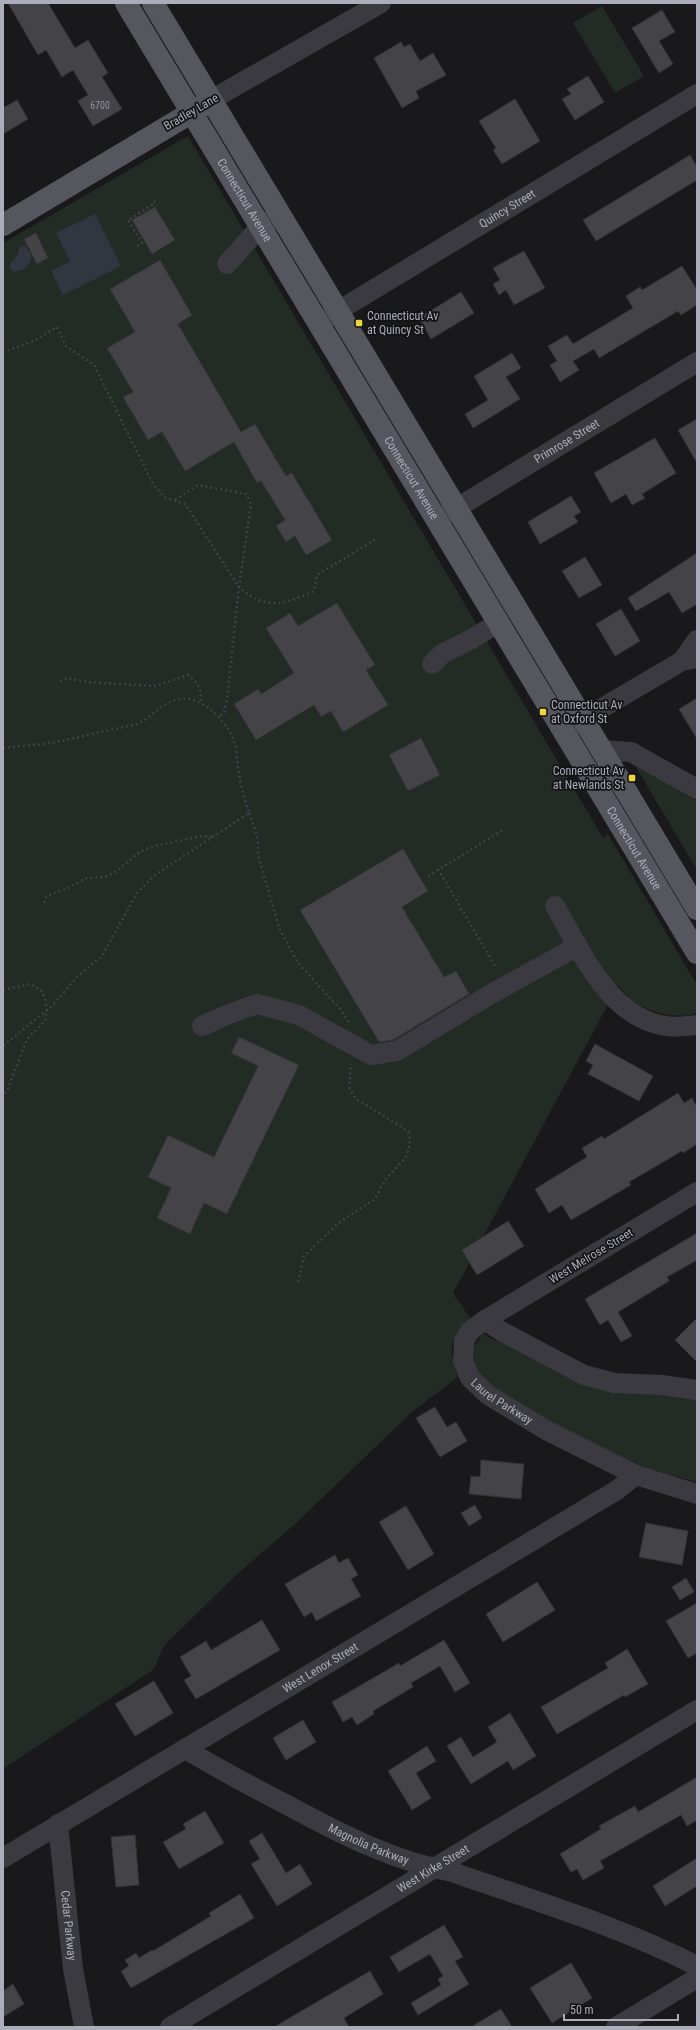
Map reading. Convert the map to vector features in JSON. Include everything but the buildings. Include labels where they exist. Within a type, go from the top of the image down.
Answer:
[{"type":"main road","name":"Connecticut Avenue","points":[[126,3],[697,953]]},
{"type":"main road","name":"Connecticut Avenue","points":[[153,3],[697,909]]},
{"type":"main road","name":"Bradley Lane","points":[[3,225],[211,100]]},
{"type":"street","name":"Bradley Lane","points":[[211,100],[381,3]]},
{"type":"street","name":"Quincy Street","points":[[318,323],[697,94]]},
{"type":"street","points":[[227,264],[260,227],[280,215]]},
{"type":"street","name":"Primrose Street","points":[[437,520],[697,362]]},
{"type":"street","points":[[432,664],[442,654],[498,623]]},
{"type":"street","points":[[563,731],[690,659],[697,640]]},
{"type":"street","points":[[602,750],[631,752],[697,789]]},
{"type":"street","points":[[555,906],[592,969],[615,999],[640,1017],[654,1023],[667,1026],[697,1025]]},
{"type":"street","points":[[202,1026],[257,1004],[299,1015],[371,1055],[397,1051],[491,994],[578,946]]},
{"type":"street","name":"West Melrose Street","points":[[485,1320],[697,1192]]},
{"type":"street","points":[[485,1320],[501,1331],[584,1375],[614,1383],[662,1385],[697,1390]]},
{"type":"street","name":"Laurel Parkway","points":[[485,1320],[470,1331],[464,1341],[463,1361],[470,1378],[488,1395],[546,1430],[636,1476],[697,1494]]},
{"type":"street","name":"West Lenox Street","points":[[3,1858],[617,1490],[636,1476]]},
{"type":"street","name":"West Kirke Street","points":[[170,2027],[697,1710]]},
{"type":"street","name":"Magnolia Parkway","points":[[185,1749],[342,1835],[373,1849],[433,1869],[452,1872],[575,1914],[627,1934],[697,1966]]},
{"type":"street","name":"Cedar Parkway","points":[[58,1824],[73,1969],[84,2027]]},
{"type":"street","points":[[616,2027],[697,1978]]},
{"type":"path","points":[[137,246],[142,243],[128,220],[155,203],[153,200]]},
{"type":"path","points":[[3,352],[34,341],[57,327],[66,346],[94,365],[153,484],[164,497],[184,504],[239,587],[248,596],[269,603],[290,602],[314,591],[317,575],[376,539]]},
{"type":"path","points":[[175,500],[198,485],[246,494],[251,504],[239,587],[227,699],[224,713],[218,718]]},
{"type":"path","points":[[60,681],[68,678],[87,682],[156,686],[188,675],[196,680],[202,693],[201,703]]},
{"type":"path","points":[[3,748],[52,743],[138,724],[148,720],[164,705],[179,699],[201,703],[211,709],[233,738],[239,777],[257,836],[259,859],[280,930],[298,963],[340,1009],[352,1026],[353,1046],[349,1087],[356,1099],[409,1133],[410,1144],[406,1157],[386,1179],[374,1200],[341,1221],[304,1256],[298,1282]]},
{"type":"path","points":[[3,1046],[47,1010],[76,978],[102,956],[137,893],[155,875],[233,822],[249,813]]},
{"type":"path","points":[[428,876],[503,830]]},
{"type":"path","points":[[44,903],[46,897],[51,894],[66,889],[87,878],[110,874],[130,858],[148,848],[202,836],[213,837]]},
{"type":"path","points":[[438,869],[495,966]]},
{"type":"path","points":[[3,990],[30,984],[41,990],[47,1010],[45,1021],[27,1040],[7,1092],[3,1095]]},
{"type":"shaded area","points":[[602,6],[644,76],[615,93],[573,23]]},
{"type":"shaded area","points":[[188,136],[603,838],[608,834],[697,985],[697,1013],[674,1016],[649,1010],[635,1003],[617,985],[453,1293],[470,1318],[458,1333],[452,1345],[452,1358],[458,1377],[413,1411],[294,1525],[235,1576],[164,1646],[154,1669],[3,1769],[3,243]]},
{"type":"shaded area","points":[[95,214],[121,266],[63,295],[51,271],[70,261],[56,233]]},
{"type":"shaded area","points":[[25,246],[31,254],[31,260],[25,269],[14,272],[11,270],[9,265],[17,256],[19,248]]},
{"type":"shaded area","points":[[633,762],[697,801],[697,870]]},
{"type":"shaded area","points":[[483,1334],[496,1341],[501,1338],[597,1388],[620,1393],[662,1393],[697,1399],[697,1482],[648,1469],[544,1420],[489,1389],[471,1368],[473,1348]]},
{"type":"place","name":"Connecticut Av at Quincy St","points":[[359,323]]},
{"type":"place","name":"Connecticut Av at Oxford St","points":[[543,712]]},
{"type":"place","name":"Connecticut Av at Newlands St","points":[[632,778]]}]
